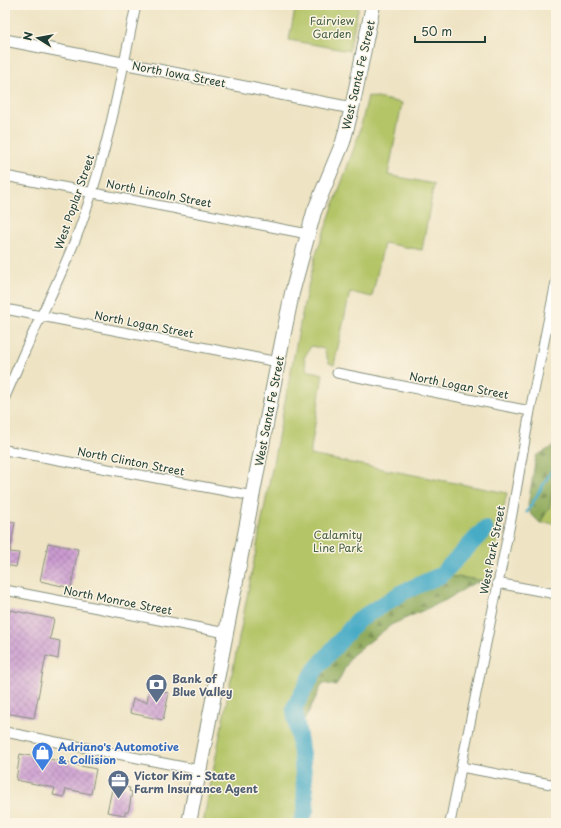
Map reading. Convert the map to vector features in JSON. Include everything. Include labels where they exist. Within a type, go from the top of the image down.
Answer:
[{"type":"main road","name":"West Santa Fe Street","points":[[189,823],[292,293],[314,212],[343,142],[352,108],[373,5]]},
{"type":"street","name":"West Poplar Street","points":[[5,397],[23,354],[72,248],[83,220],[112,122],[136,5]]},
{"type":"street","name":"North Iowa Street","points":[[5,40],[352,108]]},
{"type":"street","name":"North Lincoln Street","points":[[5,176],[308,234]]},
{"type":"street","name":"West Park Street","points":[[450,823],[512,514],[530,411],[556,282]]},
{"type":"street","name":"North Logan Street","points":[[5,309],[278,362]]},
{"type":"street","name":"North Logan Street","points":[[337,373],[530,411]]},
{"type":"street","name":"North Clinton Street","points":[[5,450],[252,496]]},
{"type":"street","points":[[498,583],[556,594]]},
{"type":"street","name":"North Monroe Street","points":[[5,590],[226,633]]},
{"type":"street","points":[[5,732],[199,770]]},
{"type":"street","points":[[461,767],[556,785]]},
{"type":"green space","name":"Fairview Garden","points":[[296,5],[359,5],[349,51],[289,40]]},
{"type":"green space","name":"Calamity Line Park","points":[[368,96],[402,103],[388,175],[434,184],[422,250],[384,243],[372,297],[350,292],[334,365],[329,363],[324,349],[311,346],[304,358],[307,370],[323,374],[310,455],[507,493],[488,581],[441,575],[403,592],[294,708],[302,758],[306,808],[304,823],[203,823],[304,304],[315,257],[359,134]]},
{"type":"green space","points":[[556,445],[556,485],[554,487],[549,508],[540,523],[531,514],[528,506],[536,456]]},
{"type":"green space","points":[[556,485],[556,523],[540,523],[549,508],[554,487]]},
{"type":"green space","points":[[441,575],[490,582],[474,583],[446,600],[391,625],[351,656],[336,686],[323,683],[298,733],[294,708],[315,670],[358,620],[403,592]]},
{"type":"building","points":[[5,521],[15,522],[10,552],[19,553],[16,567],[5,565]]},
{"type":"building","points":[[48,543],[78,549],[71,588],[40,581]]},
{"type":"building","points":[[10,610],[54,619],[50,639],[60,641],[58,659],[46,656],[34,718],[5,713],[5,634]]},
{"type":"building","name":"Bank of Blue Valley","points":[[149,690],[169,693],[163,720],[130,713],[133,699],[147,702]]},
{"type":"building","name":"Adriano's Automotive & Collision","points":[[20,754],[96,769],[91,794],[66,789],[64,797],[53,795],[55,788],[16,780]]},
{"type":"building","name":"Victor Kim - State Farm Insurance Agent","points":[[113,785],[130,788],[129,791],[132,792],[129,809],[128,812],[125,812],[125,815],[107,812]]},
{"type":"waterway","points":[[527,512],[552,470],[556,467]]},
{"type":"waterway","points":[[301,823],[306,808],[302,758],[294,708],[315,670],[358,620],[403,592],[441,575],[485,529]]},
{"type":"place","name":"Bank of Blue Valley","points":[[157,704]]},
{"type":"place","name":"Adriano's Automotive & Collision","points":[[43,772]]},
{"type":"place","name":"Victor Kim - State Farm Insurance Agent","points":[[118,800]]}]
